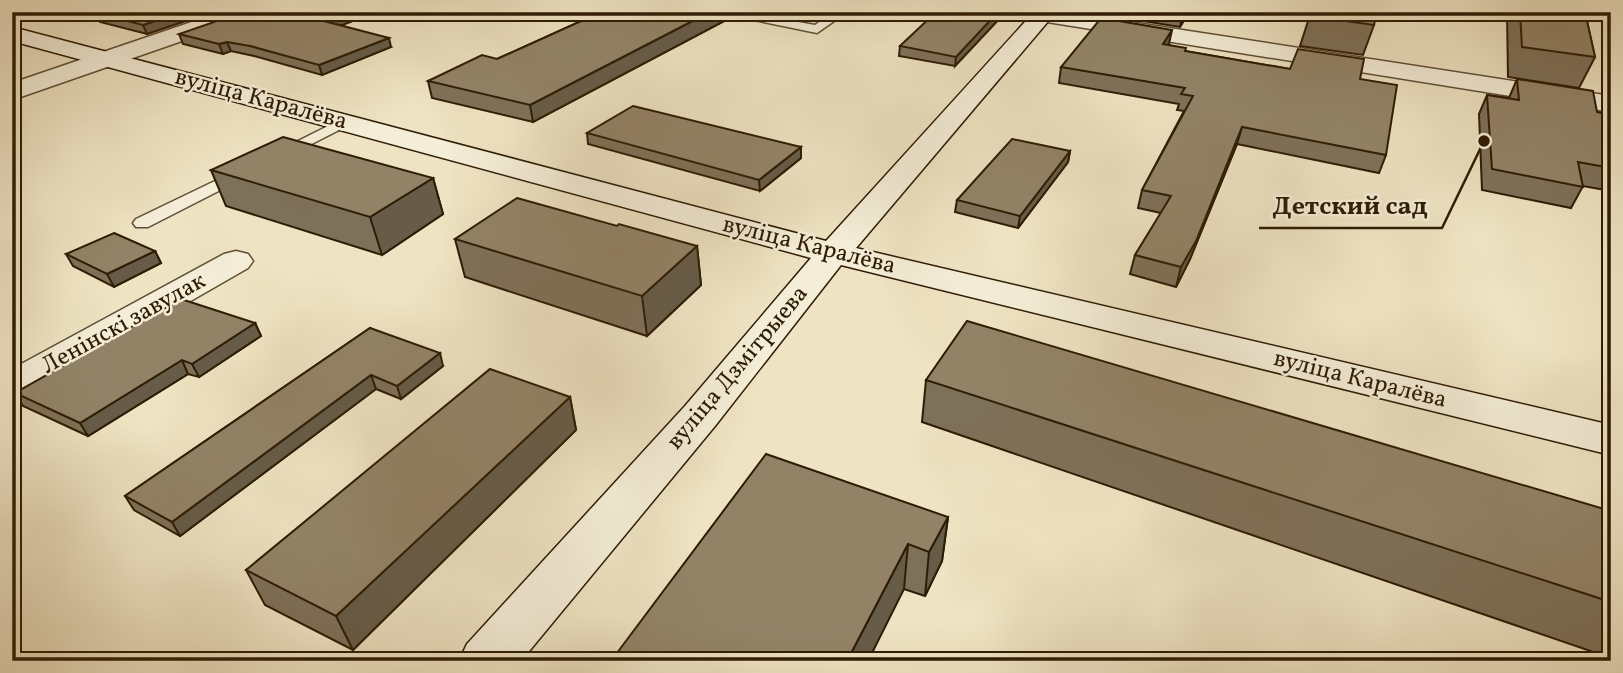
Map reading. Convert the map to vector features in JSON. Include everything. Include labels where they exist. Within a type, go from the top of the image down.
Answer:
[{"type":"street","points":[[12,92],[243,12]]},
{"type":"street","points":[[1037,13],[1611,104]]},
{"type":"street","name":"вуліца Дзмітрыева","points":[[487,661],[700,416],[833,253],[967,104],[1037,13]]},
{"type":"street","name":"вуліца Каралёва","points":[[12,34],[833,253],[1611,440]]},
{"type":"street","name":"Ленінскі завулак","points":[[12,386],[236,261]]},
{"type":"lane","points":[[721,12],[817,29],[841,12]]},
{"type":"lane","points":[[142,223],[344,122]]},
{"type":"building","points":[[97,12],[182,12],[143,25]]},
{"type":"building","points":[[243,12],[349,12],[324,21],[389,38],[319,65],[250,46],[227,42],[219,44],[179,34]]},
{"type":"building","points":[[601,12],[710,12],[530,105],[428,81],[482,55],[497,59]]},
{"type":"building","points":[[936,12],[998,12],[956,57],[900,46]]},
{"type":"building","points":[[1311,12],[1377,12],[1374,25],[1309,16]]},
{"type":"building","points":[[1520,12],[1585,12],[1595,57],[1522,47]]},
{"type":"building","points":[[1101,18],[1172,30],[1163,44],[1186,48],[1185,51],[1290,69],[1298,49],[1364,59],[1360,79],[1397,85],[1386,155],[1242,127],[1196,241],[1181,267],[1135,255],[1171,196],[1142,190],[1193,96],[1181,94],[1185,88],[1061,67]]},
{"type":"building","points":[[1517,79],[1593,91],[1597,112],[1611,115],[1611,168],[1578,162],[1583,187],[1492,169],[1487,95],[1519,100]]},
{"type":"building","points":[[633,106],[801,147],[759,180],[587,133]]},
{"type":"building","points":[[283,137],[433,178],[370,217],[211,170]]},
{"type":"building","points":[[1012,139],[1070,151],[1020,216],[957,200]]},
{"type":"building","points":[[517,198],[697,246],[642,296],[455,239]]},
{"type":"building","points":[[114,233],[155,251],[107,274],[66,254]]},
{"type":"building","points":[[181,299],[255,323],[192,364],[182,360],[80,423],[15,393]]},
{"type":"building","points":[[967,321],[1611,511],[1611,602],[926,380]]},
{"type":"building","points":[[370,328],[440,353],[397,386],[371,375],[172,522],[125,496]]},
{"type":"building","points":[[490,369],[570,397],[336,616],[246,570]]},
{"type":"building","points":[[766,454],[948,517],[929,552],[908,544],[847,661],[611,661]]},
{"type":"place","name":"Детский сад","points":[[1484,141]]}]
